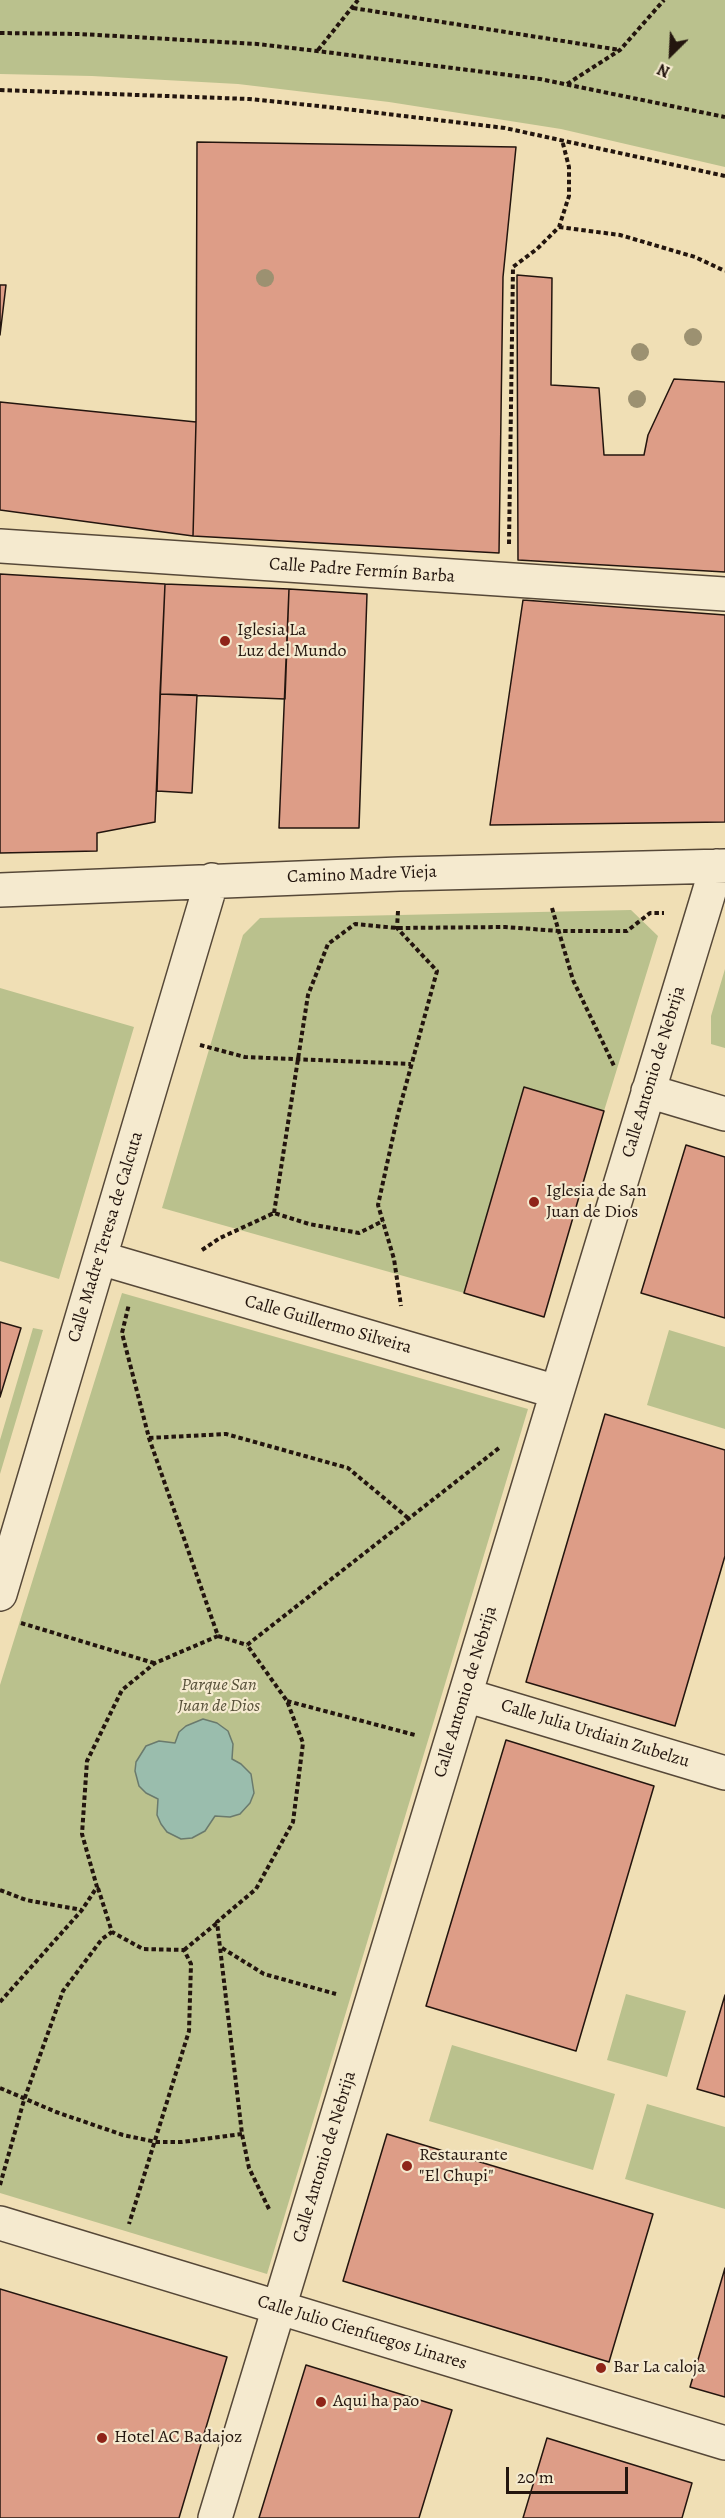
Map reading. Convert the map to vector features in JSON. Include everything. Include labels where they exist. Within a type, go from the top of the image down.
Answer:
[{"type":"street","name":"Calle Padre Fermín Barba","points":[[0,546],[725,594]]},
{"type":"street","name":"Camino Madre Vieja","points":[[0,890],[213,880],[721,866]]},
{"type":"street","name":"Calle Antonio de Nebrija","points":[[215,2518],[648,1091],[721,866]]},
{"type":"street","name":"Calle Madre Teresa de Calcuta","points":[[6,1607],[5,1558],[100,1258],[213,880]]},
{"type":"street","points":[[648,1091],[725,1114]]},
{"type":"street","name":"Calle Guillermo Silveira","points":[[100,1258],[557,1392]]},
{"type":"street","name":"Calle Julia Urdiain Zubelzu","points":[[465,1695],[725,1773]]},
{"type":"street","name":"Calle Julio Cienfuegos Linares","points":[[0,2223],[725,2444]]},
{"type":"path","points":[[317,51],[358,0]]},
{"type":"path","points":[[566,84],[620,50],[664,0]]},
{"type":"path","points":[[353,8],[620,50]]},
{"type":"path","points":[[0,33],[104,35],[257,44],[566,84],[725,117]]},
{"type":"path","points":[[0,90],[249,99],[505,128],[725,176]]},
{"type":"path","points":[[509,581],[513,267],[537,249],[559,227],[569,196],[569,167],[562,140]]},
{"type":"path","points":[[559,227],[620,235],[695,257],[725,271]]},
{"type":"path","points":[[545,870],[550,901],[573,980],[621,1080],[648,1091]]},
{"type":"path","points":[[399,874],[397,928],[437,971],[411,1064],[378,1205],[394,1259],[407,1348]]},
{"type":"path","points":[[274,1213],[308,995],[328,944],[355,924],[397,928],[506,927],[559,931],[627,931],[650,913]]},
{"type":"path","points":[[166,1036],[246,1057],[411,1064]]},
{"type":"path","points":[[218,1636],[149,1438],[122,1333],[129,1303],[153,1308],[161,1276],[220,1238],[274,1213],[309,1224],[359,1233],[382,1221]]},
{"type":"path","points":[[149,1438],[226,1434],[348,1468],[408,1518]]},
{"type":"path","points":[[247,1645],[501,1447]]},
{"type":"path","points":[[6,1607],[155,1663]]},
{"type":"path","points":[[218,1636],[247,1645],[286,1701],[303,1743],[293,1822],[256,1889],[183,1950],[143,1949],[112,1932],[97,1887],[82,1834],[87,1761],[122,1690],[155,1663],[218,1636]]},
{"type":"path","points":[[286,1701],[450,1744]]},
{"type":"path","points":[[0,2002],[82,1910],[97,1887]]},
{"type":"path","points":[[0,1890],[26,1900],[82,1910]]},
{"type":"path","points":[[217,1922],[222,1948],[242,2134],[249,2168],[272,2216]]},
{"type":"path","points":[[0,2186],[24,2100],[63,1991],[102,1939],[112,1932]]},
{"type":"path","points":[[222,1948],[264,1974],[372,2002]]},
{"type":"path","points":[[117,2259],[156,2142],[189,2031],[191,1964],[183,1950]]},
{"type":"path","points":[[0,2088],[24,2100],[123,2135],[156,2142],[182,2142],[242,2134]]},
{"type":"green space","points":[[0,0],[725,0],[725,167],[561,129],[389,102],[238,84],[92,76],[0,74]]},
{"type":"green space","points":[[631,910],[658,936],[604,1111],[524,1087],[464,1293],[162,1208],[243,935],[260,918]]},
{"type":"green space","points":[[725,969],[725,1048],[711,1044],[711,1016]]},
{"type":"green space","points":[[0,988],[134,1027],[59,1279],[0,1261]]},
{"type":"green space","name":"Parque San Juan de Dios","points":[[122,1293],[528,1409],[267,2274],[0,2193],[0,1685]]},
{"type":"green space","points":[[33,1328],[43,1330],[0,1474],[0,1440]]},
{"type":"green space","points":[[669,1330],[725,1347],[725,1429],[647,1405]]},
{"type":"green space","points":[[626,1994],[686,2011],[667,2077],[607,2060]]},
{"type":"green space","points":[[452,2045],[615,2094],[593,2170],[429,2121]]},
{"type":"green space","points":[[647,2104],[725,2127],[725,2209],[625,2179]]},
{"type":"shaded area","points":[[203,1719],[217,1723],[228,1731],[233,1744],[232,1759],[251,1774],[254,1793],[250,1803],[240,1814],[230,1817],[215,1816],[205,1831],[192,1838],[181,1839],[167,1832],[161,1824],[157,1815],[158,1799],[146,1793],[139,1786],[135,1771],[136,1762],[146,1746],[159,1741],[175,1743],[179,1732],[186,1726]]},
{"type":"building","points":[[197,142],[516,147],[503,277],[499,553],[193,536],[196,422]]},
{"type":"building","points":[[517,275],[552,278],[551,385],[599,388],[604,455],[644,455],[648,435],[674,379],[725,382],[725,572],[518,560]]},
{"type":"building","points":[[0,285],[6,285],[0,335]]},
{"type":"building","points":[[0,402],[196,422],[193,536],[0,510]]},
{"type":"building","points":[[0,574],[165,584],[155,822],[97,833],[97,851],[0,853]]},
{"type":"building","name":"Iglesia La Luz del Mundo","points":[[165,584],[289,589],[285,699],[160,694]]},
{"type":"building","points":[[289,589],[367,594],[359,828],[279,828]]},
{"type":"building","points":[[523,600],[725,615],[725,822],[490,825]]},
{"type":"building","points":[[160,694],[197,695],[192,793],[157,791]]},
{"type":"building","name":"Iglesia de San Juan de Dios","points":[[524,1087],[604,1111],[544,1317],[464,1293]]},
{"type":"building","points":[[686,1145],[725,1157],[725,1318],[641,1293]]},
{"type":"building","points":[[0,1322],[21,1328],[0,1397]]},
{"type":"building","points":[[605,1414],[725,1450],[725,1556],[675,1726],[526,1682]]},
{"type":"building","points":[[506,1740],[654,1786],[576,2051],[426,2006]]},
{"type":"building","points":[[725,1995],[725,2097],[697,2089]]},
{"type":"building","points":[[387,2134],[653,2214],[609,2362],[343,2281]]},
{"type":"building","points":[[725,2268],[725,2397],[690,2387]]},
{"type":"building","name":"Hotel AC Badajoz","points":[[0,2289],[227,2357],[179,2518],[0,2518]]},
{"type":"building","points":[[306,2365],[452,2410],[419,2518],[259,2518]]},
{"type":"building","points":[[547,2438],[692,2483],[682,2518],[523,2518]]},
{"type":"place","name":"Iglesia La Luz del Mundo","points":[[225,641]]},
{"type":"place","name":"Iglesia de San Juan de Dios","points":[[534,1202]]},
{"type":"place","name":"Restaurante \"El Chupi\"","points":[[407,2166]]},
{"type":"place","name":"Bar La caloja","points":[[601,2368]]},
{"type":"place","name":"Aqui ha pao","points":[[321,2402]]},
{"type":"place","name":"Hotel AC Badajoz","points":[[102,2438]]}]
